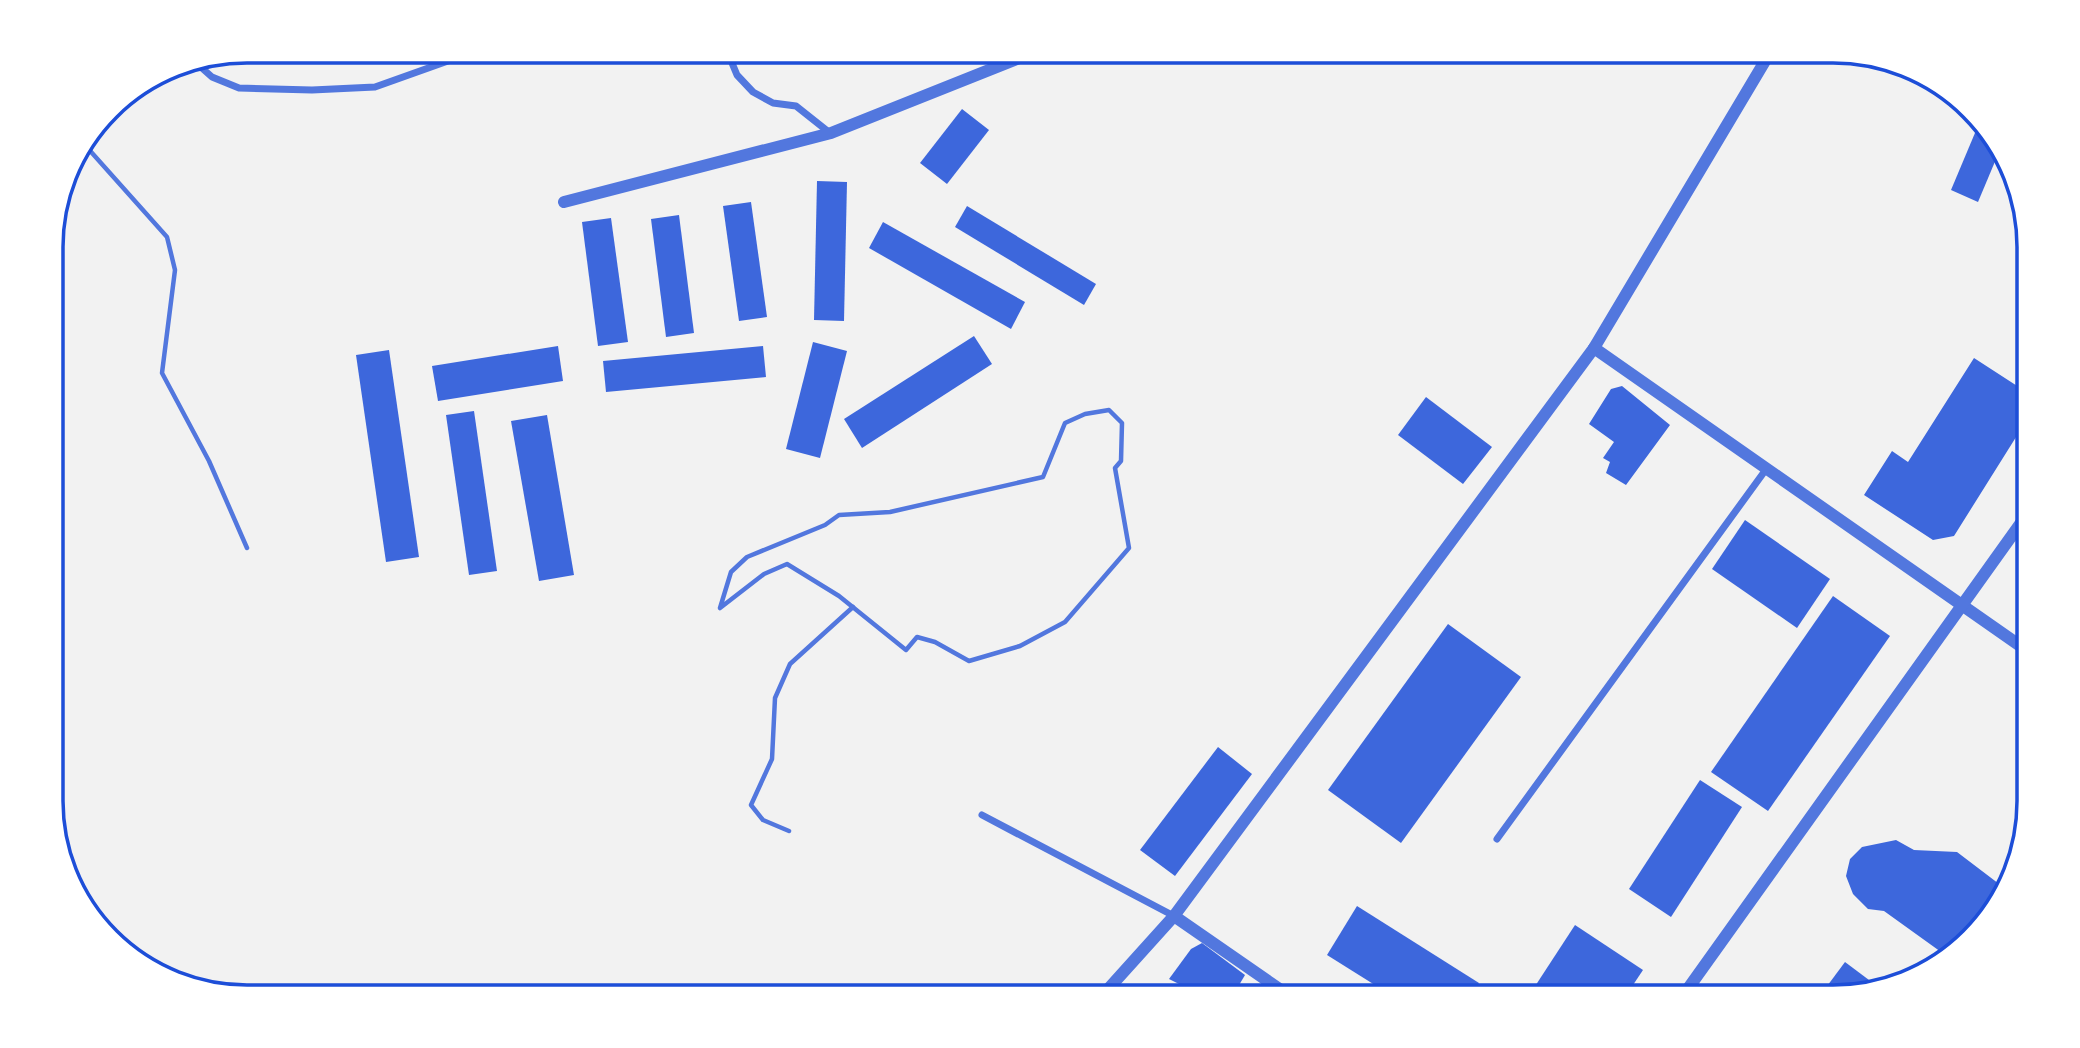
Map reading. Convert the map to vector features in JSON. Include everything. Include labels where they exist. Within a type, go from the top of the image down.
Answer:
[{"type":"street","points":[[203,69],[212,77],[239,88],[312,90],[376,87],[443,63]]},
{"type":"street","points":[[732,63],[737,75],[752,92],[773,103],[796,106],[831,133]]},
{"type":"street","points":[[564,202],[831,133],[1007,63]]},
{"type":"street","points":[[1112,985],[1174,916],[1594,348],[1764,63]]},
{"type":"street","points":[[1594,348],[2017,643]]},
{"type":"street","points":[[1497,839],[1767,468]]},
{"type":"street","points":[[1691,985],[1965,606],[2017,529]]},
{"type":"street","points":[[982,815],[1174,916],[1274,985]]},
{"type":"lane","points":[[90,151],[167,237],[175,270],[162,373],[209,461],[247,548]]},
{"type":"lane","points":[[1109,410],[1122,423],[1121,461],[1115,468],[1129,548],[1065,621],[1020,646],[970,661],[935,642],[917,637],[906,650],[852,607],[787,564],[764,574],[720,608],[731,572],[747,557],[825,525],[839,515],[890,512],[1043,477],[1065,423],[1085,414],[1109,410]]},
{"type":"lane","points":[[789,831],[763,820],[751,806],[772,759],[775,698],[790,664],[852,607]]},
{"type":"building","points":[[962,109],[989,130],[947,184],[920,163]]},
{"type":"building","points":[[1976,131],[1995,161],[1978,202],[1951,190]]},
{"type":"building","points":[[817,181],[847,182],[844,321],[814,320]]},
{"type":"building","points":[[751,202],[767,317],[739,321],[723,206]]},
{"type":"building","points":[[967,206],[1096,284],[1084,305],[955,227]]},
{"type":"building","points":[[679,215],[694,333],[666,337],[651,219]]},
{"type":"building","points":[[611,218],[628,342],[598,346],[582,222]]},
{"type":"building","points":[[883,222],[1025,302],[1011,329],[869,248]]},
{"type":"building","points":[[974,336],[992,364],[862,448],[844,419]]},
{"type":"building","points":[[813,342],[847,351],[820,458],[786,449]]},
{"type":"building","points":[[558,346],[563,381],[438,401],[432,366]]},
{"type":"building","points":[[763,346],[766,377],[606,392],[603,361]]},
{"type":"building","points":[[389,350],[419,557],[386,562],[356,355]]},
{"type":"building","points":[[1974,358],[2017,386],[2017,436],[1954,536],[1933,540],[1864,495],[1892,451],[1908,462]]},
{"type":"building","points":[[1622,386],[1670,425],[1626,485],[1606,473],[1610,462],[1603,458],[1614,442],[1589,424],[1611,389]]},
{"type":"building","points":[[1426,397],[1492,447],[1463,484],[1398,435]]},
{"type":"building","points":[[474,411],[497,571],[469,575],[446,415]]},
{"type":"building","points":[[547,415],[574,575],[539,581],[511,421]]},
{"type":"building","points":[[1745,520],[1830,579],[1797,628],[1712,569]]},
{"type":"building","points":[[1833,596],[1890,636],[1768,811],[1711,772]]},
{"type":"building","points":[[1448,624],[1521,677],[1401,843],[1328,790]]},
{"type":"building","points":[[1218,747],[1252,774],[1175,876],[1140,850]]},
{"type":"building","points":[[1700,780],[1742,807],[1671,917],[1629,889]]},
{"type":"building","points":[[1896,840],[1914,850],[1957,852],[1998,883],[1971,922],[1939,951],[1884,911],[1868,909],[1853,894],[1846,876],[1850,859],[1862,847]]},
{"type":"building","points":[[1357,906],[1479,983],[1375,985],[1327,955]]},
{"type":"building","points":[[1575,925],[1643,970],[1633,985],[1536,985]]},
{"type":"building","points":[[1202,943],[1245,975],[1239,985],[1181,985],[1169,979],[1191,949]]},
{"type":"building","points":[[1845,962],[1870,981],[1845,985],[1828,985]]}]
